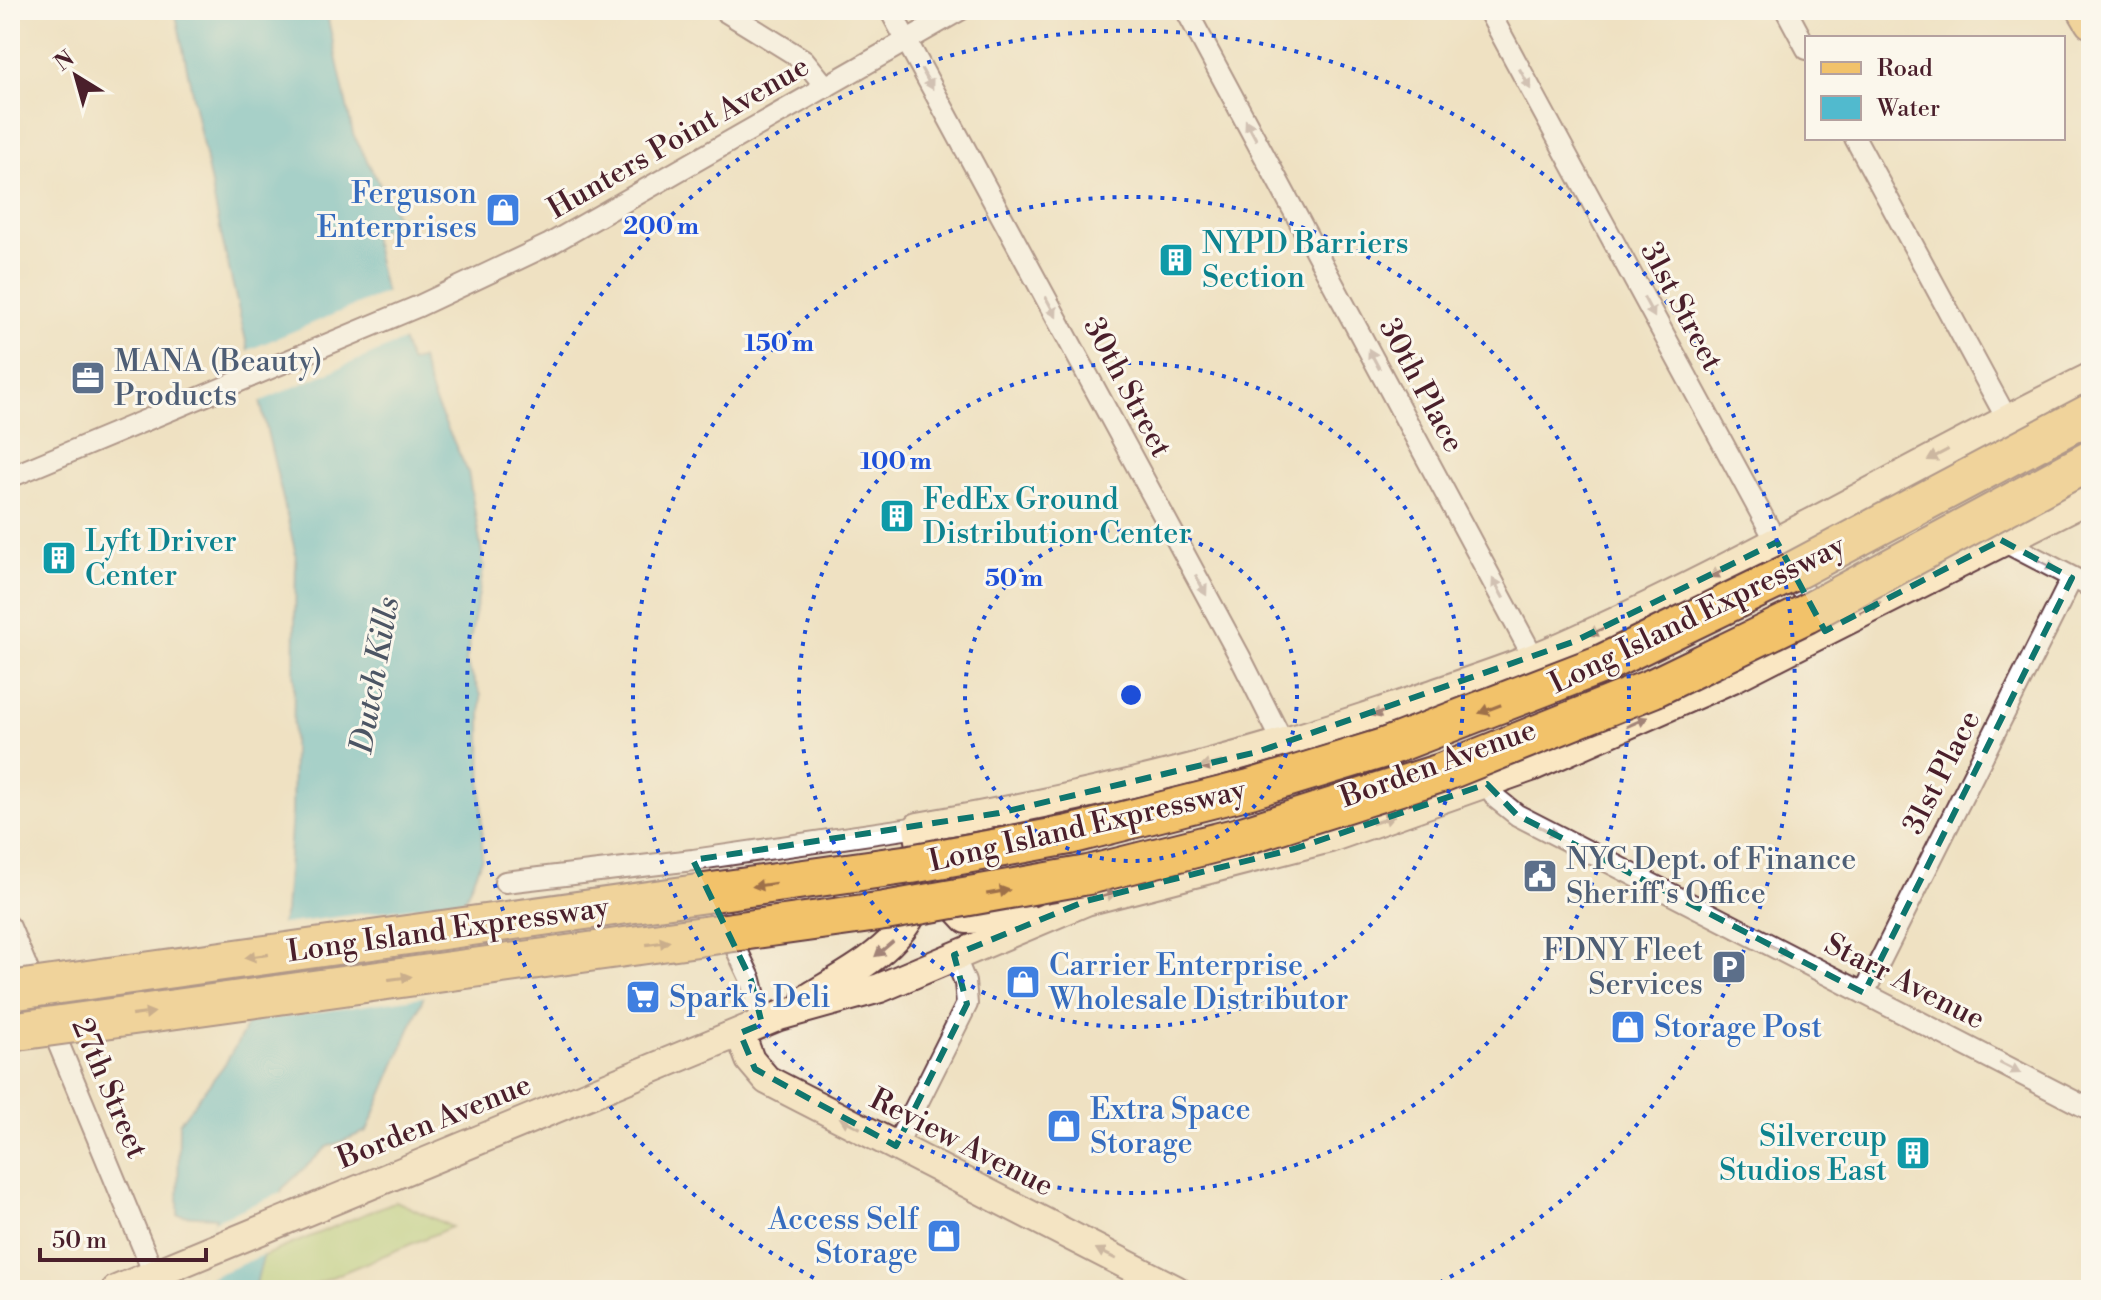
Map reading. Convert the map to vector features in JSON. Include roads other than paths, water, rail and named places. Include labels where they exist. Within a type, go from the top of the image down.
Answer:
[{"type":"highway","points":[[1864,534],[2056,401],[2091,385]]},
{"type":"highway","name":"Long Island Expressway","points":[[10,991],[911,864],[1154,815],[1338,763],[1524,696],[1663,636],[1864,534],[2091,413]]},
{"type":"highway","name":"Long Island Expressway","points":[[10,1032],[885,911],[1088,875],[1239,837],[1441,773],[1653,688],[1806,614],[2091,460]]},
{"type":"main road","points":[[2084,10],[2091,22]]},
{"type":"main road","points":[[918,827],[1139,784],[1286,744],[1535,657],[1662,600],[2091,377]]},
{"type":"main road","name":"Borden Avenue","points":[[116,1290],[760,1024],[880,988],[1052,914],[1121,891],[1330,838],[1487,784],[1581,747],[1733,678],[2091,497]]},
{"type":"main road","name":"Borden Avenue","points":[[760,1024],[892,943],[918,897],[924,866],[918,827]]},
{"type":"main road","points":[[924,866],[954,909],[967,919],[981,921],[1052,914]]},
{"type":"main road","points":[[924,866],[954,955]]},
{"type":"main road","name":"Review Avenue","points":[[760,1024],[750,1060],[761,1076],[1176,1290]]},
{"type":"street","points":[[723,10],[804,60],[826,87]]},
{"type":"street","name":"30th Street","points":[[890,10],[1286,744],[1330,838]]},
{"type":"street","name":"Hunters Point Avenue","points":[[10,477],[419,306],[593,222],[960,10]]},
{"type":"street","name":"30th Place","points":[[1186,10],[1581,747]]},
{"type":"street","name":"31st Street","points":[[1488,10],[1825,631]]},
{"type":"street","points":[[1786,10],[1805,45]]},
{"type":"street","points":[[1856,140],[2058,512]]},
{"type":"street","points":[[2001,540],[2082,582]]},
{"type":"street","name":"31st Place","points":[[1864,993],[2082,582]]},
{"type":"street","name":"Starr Avenue","points":[[1487,784],[1497,799],[1517,815],[2091,1110]]},
{"type":"street","points":[[505,882],[693,860],[918,827]]},
{"type":"street","name":"Review Avenue","points":[[693,860],[751,980],[760,1024]]},
{"type":"street","name":"27th Street","points":[[10,927],[154,1274]]},
{"type":"street","points":[[896,1146],[967,1004],[965,982],[954,955]]},
{"type":"street","points":[[10,1052],[55,1033]]},
{"type":"water","name":"Dutch Kills","points":[[175,10],[326,10],[353,134],[400,223],[372,235],[382,281],[410,362],[421,359],[434,400],[468,472],[484,566],[466,662],[481,695],[482,858],[367,1131],[327,1147],[282,1189],[254,1290],[189,1290],[195,1285],[216,1217],[178,1215],[179,1123],[225,1064],[243,1033],[285,912],[292,813],[296,555],[223,243]]},
{"type":"place","name":"Ferguson Enterprises","points":[[503,210]]},
{"type":"place","name":"NYPD Barriers Section","points":[[1176,260]]},
{"type":"place","name":"MANA (Beauty) Products","points":[[88,378]]},
{"type":"place","name":"FedEx Ground Distribution Center","points":[[897,516]]},
{"type":"place","name":"Lyft Driver Center","points":[[59,558]]},
{"type":"place","name":"NYC Dept. of Finance Sheriff's Office","points":[[1540,876]]},
{"type":"place","name":"FDNY Fleet Services","points":[[1729,967]]},
{"type":"place","name":"Carrier Enterprise Wholesale Distributor","points":[[1023,982]]},
{"type":"place","name":"Spark's Deli","points":[[643,997]]},
{"type":"place","name":"Storage Post","points":[[1628,1027]]},
{"type":"place","name":"Extra Space Storage","points":[[1064,1126]]},
{"type":"place","name":"Silvercup Studios East","points":[[1913,1153]]},
{"type":"place","name":"Access Self Storage","points":[[944,1236]]}]
